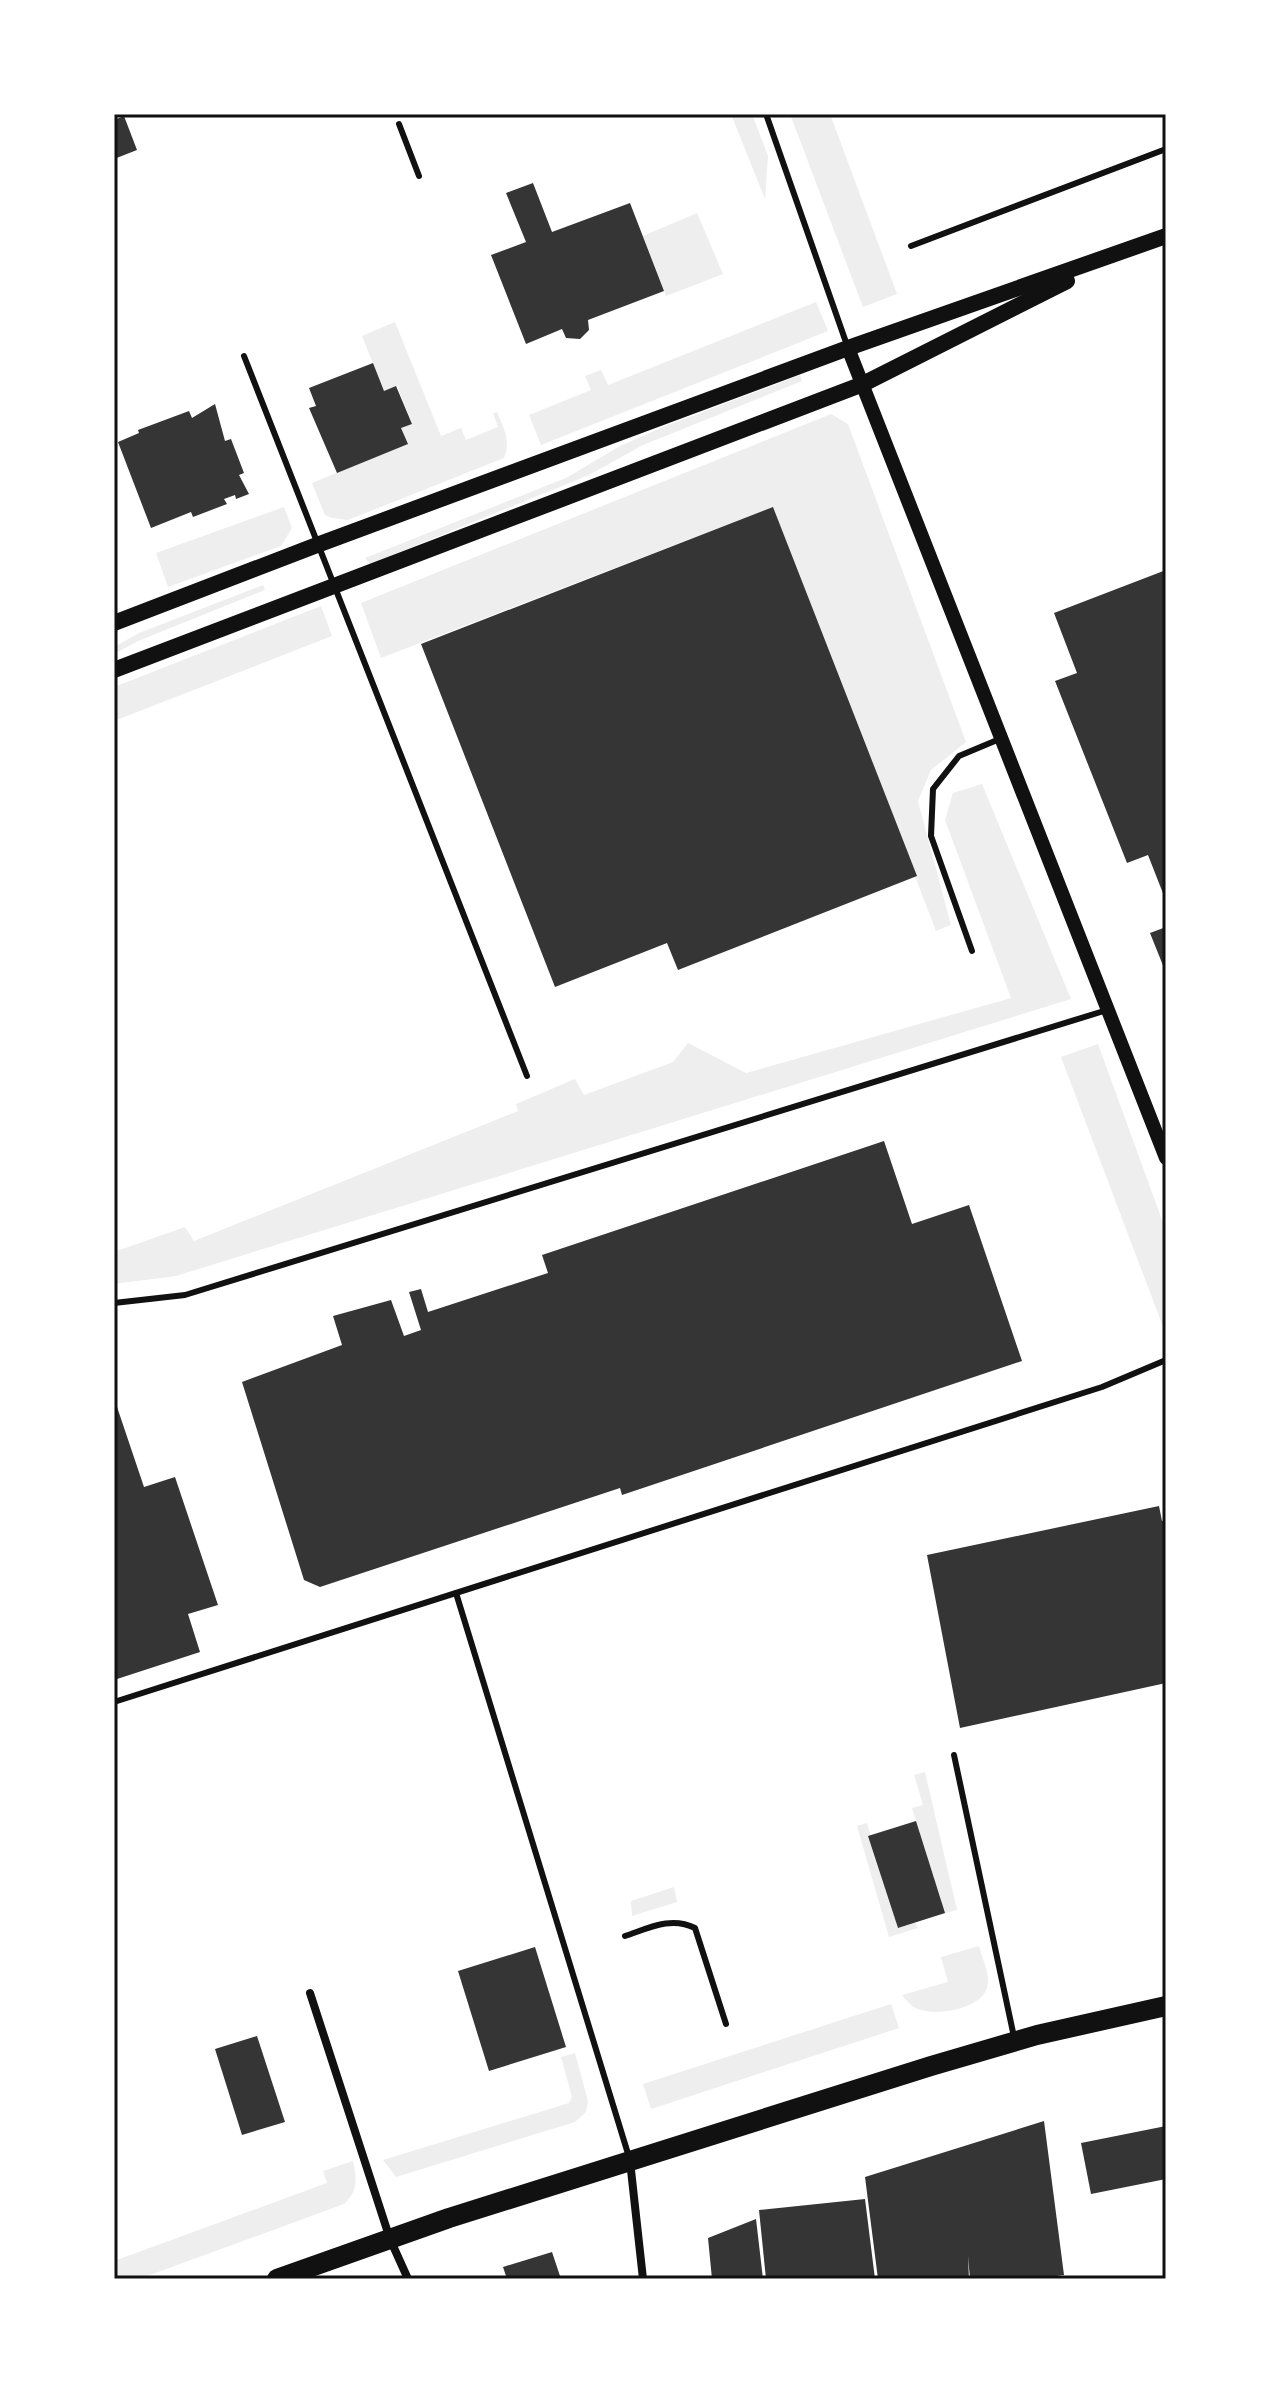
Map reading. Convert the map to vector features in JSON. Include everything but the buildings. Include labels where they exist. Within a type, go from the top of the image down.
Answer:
[{"type":"main road","points":[[114,623],[848,348],[1166,236]]},
{"type":"main road","points":[[114,670],[863,384],[1123,253]]},
{"type":"main road","points":[[277,2279],[630,2160],[1015,2041],[1166,2006]]},
{"type":"street","points":[[848,348],[1166,1158]]},
{"type":"street","points":[[310,1993],[390,2239],[408,2279]]},
{"type":"street","points":[[630,2160],[643,2279]]},
{"type":"lane","points":[[766,114],[848,348]]},
{"type":"lane","points":[[399,124],[419,176]]},
{"type":"lane","points":[[911,246],[1166,149]]},
{"type":"lane","points":[[244,356],[527,1076]]},
{"type":"lane","points":[[972,951],[931,836],[933,789],[959,756],[1002,738]]},
{"type":"lane","points":[[114,1303],[185,1295],[1107,1010]]},
{"type":"lane","points":[[114,1702],[1102,1387],[1166,1360]]},
{"type":"lane","points":[[456,1593],[630,2160]]},
{"type":"lane","points":[[954,1755],[1015,2041]]},
{"type":"lane","points":[[625,1936],[665,1922],[684,1922],[695,1928],[726,2024]]},
{"type":"shaded area","points":[[731,114],[752,114],[768,156],[765,199]]},
{"type":"shaded area","points":[[790,114],[830,114],[897,294],[863,307]]},
{"type":"shaded area","points":[[697,213],[723,274],[666,296],[643,236]]},
{"type":"shaded area","points":[[816,302],[828,331],[541,445],[529,415],[591,390],[585,376],[601,370],[608,385]]},
{"type":"shaded area","points":[[395,322],[441,436],[461,428],[466,440],[498,427],[493,413],[497,412],[507,440],[506,452],[504,458],[348,520],[332,518],[325,515],[312,483],[407,444],[401,428],[412,423],[397,386],[384,391],[362,336]]},
{"type":"shaded area","points":[[800,375],[802,381],[643,445],[589,475],[370,564],[365,558],[566,478],[620,446],[663,427]]},
{"type":"shaded area","points":[[831,414],[848,424],[966,742],[931,770],[918,801],[951,925],[936,931],[773,507],[381,658],[361,603]]},
{"type":"shaded area","points":[[284,507],[292,528],[281,546],[168,587],[156,553]]},
{"type":"shaded area","points":[[263,585],[265,590],[138,641],[114,654],[114,647],[139,633]]},
{"type":"shaded area","points":[[321,606],[332,636],[114,721],[114,687]]},
{"type":"shaded area","points":[[982,784],[1071,999],[176,1276],[114,1284],[114,1252],[185,1227],[194,1241],[518,1111],[516,1104],[575,1079],[584,1095],[673,1062],[688,1043],[746,1073],[1011,998],[945,820],[953,793]]},
{"type":"shaded area","points":[[1098,1044],[1166,1231],[1165,1332],[1061,1057]]},
{"type":"shaded area","points":[[925,1772],[957,1910],[932,1917],[940,1897],[912,1808],[923,1805],[914,1775]]},
{"type":"shaded area","points":[[867,1823],[898,1928],[915,1923],[918,1928],[889,1937],[857,1826]]},
{"type":"shaded area","points":[[674,1887],[677,1902],[632,1916],[631,1901]]},
{"type":"shaded area","points":[[979,1946],[988,1983],[977,2001],[958,2009],[929,2012],[915,2008],[902,1995],[948,1982],[941,1957]]},
{"type":"shaded area","points":[[891,2004],[899,2028],[651,2109],[643,2084]]},
{"type":"shaded area","points":[[575,2053],[588,2101],[586,2112],[575,2122],[396,2177],[383,2160],[569,2103],[572,2097],[561,2057]]},
{"type":"shaded area","points":[[353,2161],[355,2184],[344,2204],[139,2279],[114,2279],[114,2261],[327,2183],[323,2171]]}]
